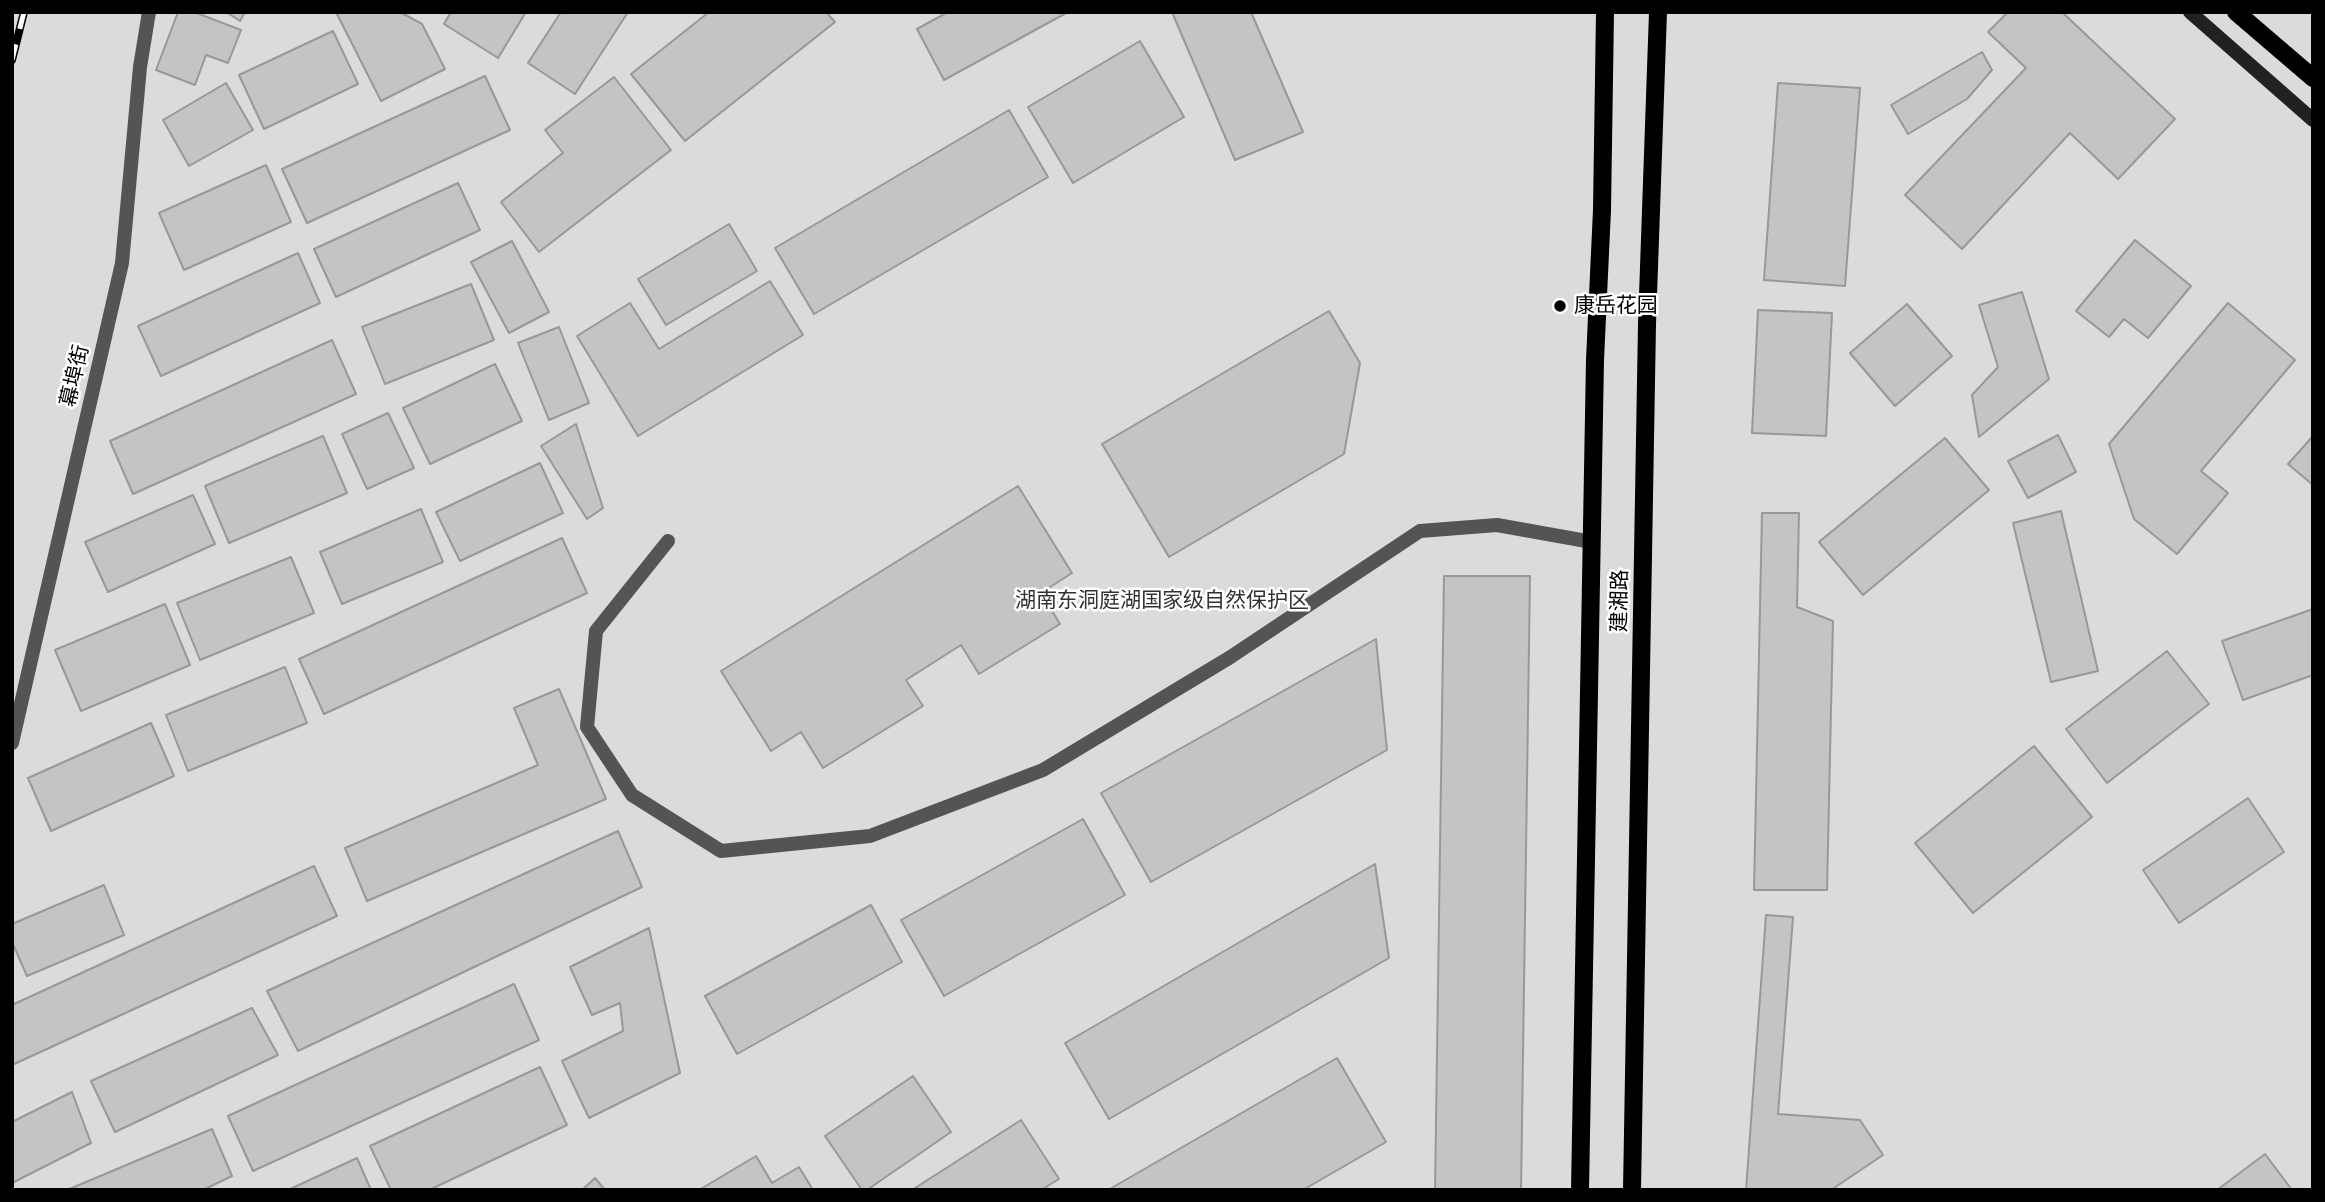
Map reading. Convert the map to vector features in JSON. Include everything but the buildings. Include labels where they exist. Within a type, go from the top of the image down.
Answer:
[{"type":"main road","name":"建湘路","points":[[1580,1190],[1595,360],[1602,197],[1605,12]]},
{"type":"main road","name":"建湘路","points":[[1632,1190],[1647,338],[1658,12]]},
{"type":"main road","points":[[2236,12],[2313,78]]},
{"type":"street","name":"幕埠街","points":[[12,743],[122,262],[140,67],[149,12]]},
{"type":"street","points":[[2190,12],[2313,120]]},
{"type":"street","points":[[668,541],[596,631],[587,727],[632,795],[721,851],[870,836],[1043,770],[1229,657],[1420,531],[1497,526],[1592,542]]},
{"type":"green space","name":"湖南东洞庭湖国家级自然保护区","points":[[12,12],[2313,12],[2313,1190],[12,1190]]},
{"type":"railway","points":[[12,60],[24,12]]},
{"type":"place","name":"康岳花园","points":[[1560,306]]}]
